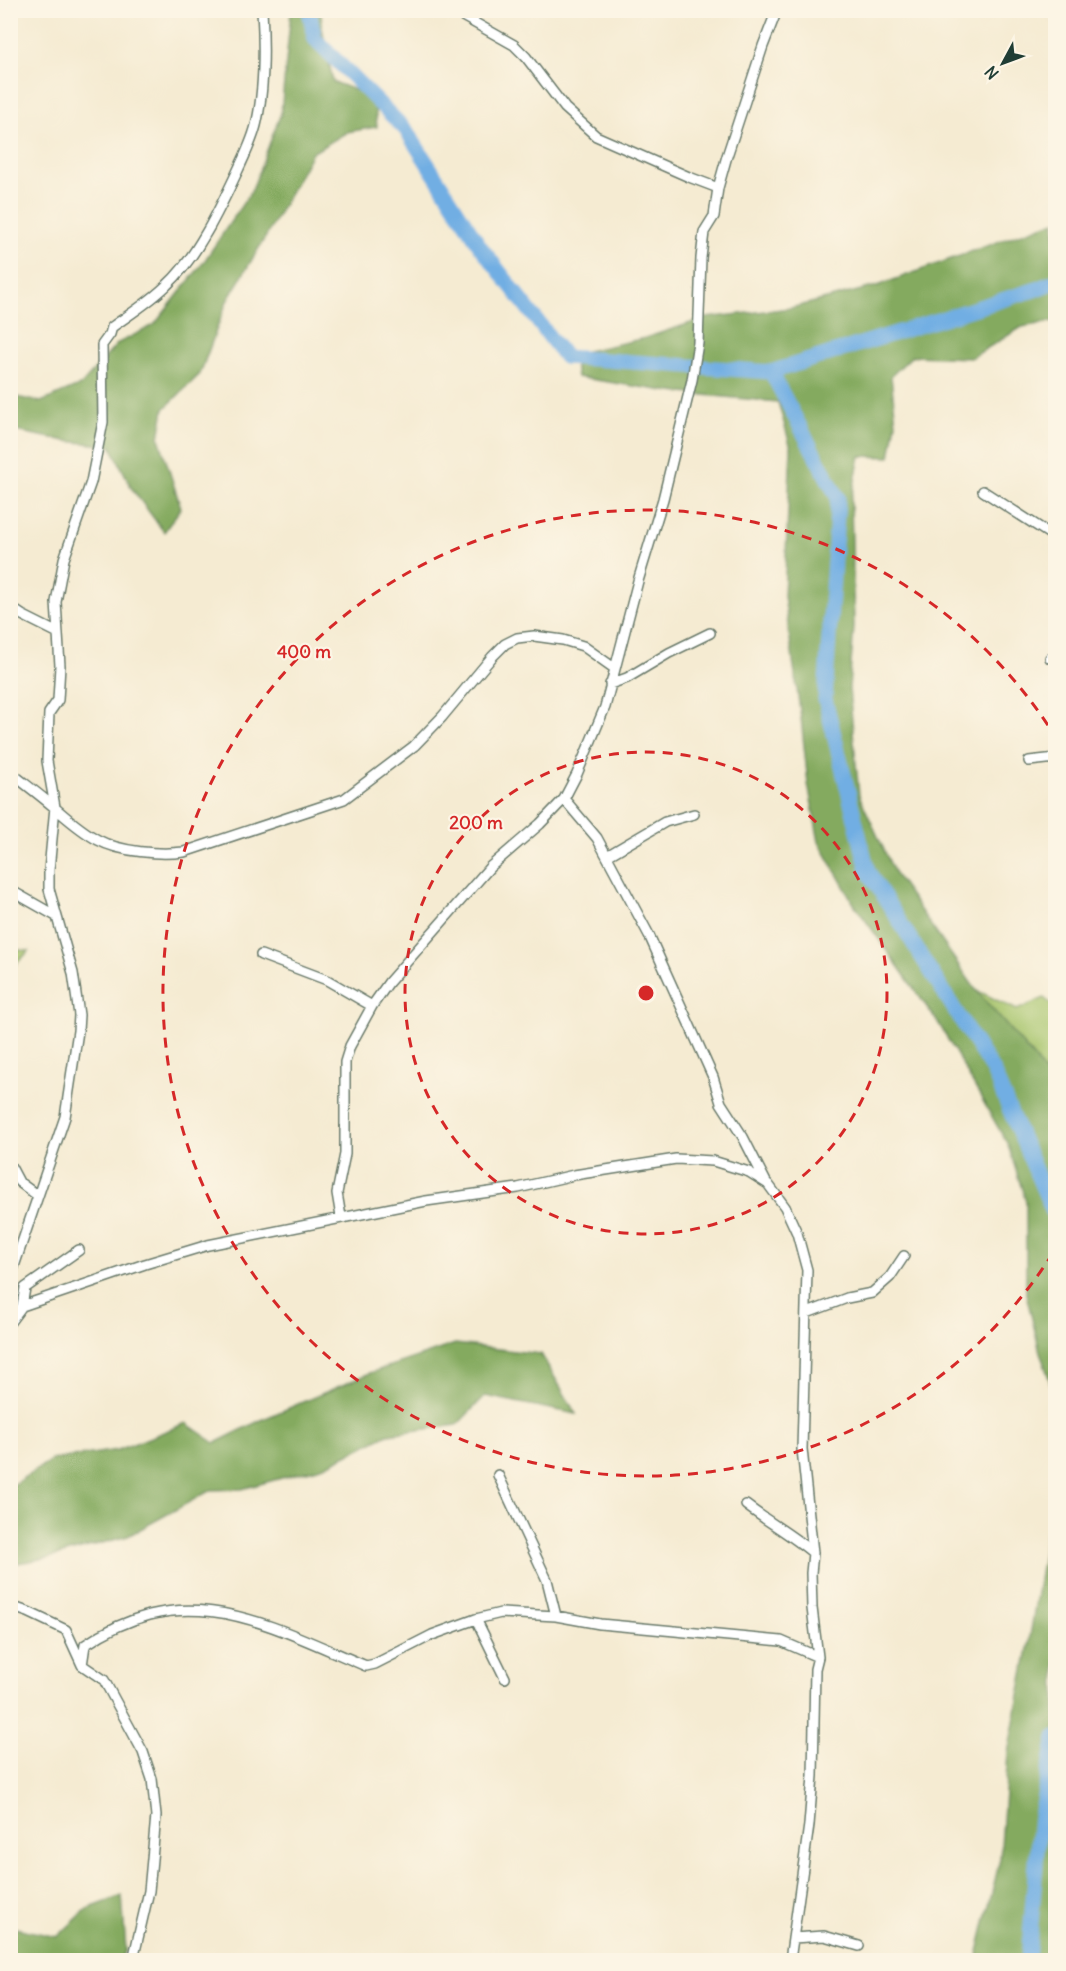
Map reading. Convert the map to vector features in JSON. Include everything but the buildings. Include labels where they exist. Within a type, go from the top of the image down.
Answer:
[{"type":"street","points":[[10,1278],[14,1260],[65,1117],[78,1031],[79,1015],[73,973],[50,890],[49,870],[55,807],[47,761],[49,713],[58,700],[60,666],[56,602],[63,565],[91,482],[102,422],[102,345],[112,327],[176,277],[204,236],[225,198],[251,141],[258,119],[263,45],[262,10]]},
{"type":"street","points":[[452,10],[514,45],[566,108],[596,136],[718,188]]},
{"type":"street","points":[[341,1217],[337,1193],[345,1154],[346,1053],[372,1006],[389,982],[490,867],[540,824],[564,799],[577,774],[604,707],[663,499],[692,380],[698,343],[704,232],[714,216],[718,188],[749,88],[777,10]]},
{"type":"street","points":[[982,491],[1056,538]]},
{"type":"street","points":[[10,607],[57,632]]},
{"type":"street","points":[[610,684],[627,678],[669,653],[710,633]]},
{"type":"street","points":[[10,772],[55,807],[71,823],[107,844],[165,854],[184,852],[225,837],[326,807],[344,799],[414,746],[442,717],[492,657],[505,644],[517,638],[534,636],[563,640],[583,646],[614,668]]},
{"type":"street","points":[[1029,761],[1056,758]]},
{"type":"street","points":[[564,799],[597,838],[649,934],[713,1077],[721,1103],[768,1184],[785,1207],[797,1233],[807,1270],[802,1449],[813,1553],[812,1608],[818,1657],[815,1669],[813,1776],[790,1960]]},
{"type":"street","points":[[607,856],[665,822],[694,814]]},
{"type":"street","points":[[10,890],[56,916]]},
{"type":"street","points":[[261,955],[327,980],[372,1006]]},
{"type":"street","points":[[22,1306],[208,1245],[426,1201],[518,1188],[628,1166],[676,1159],[713,1161],[749,1172],[768,1184]]},
{"type":"street","points":[[10,1165],[19,1182],[38,1196]]},
{"type":"street","points":[[10,1322],[22,1306],[25,1288],[79,1250]]},
{"type":"street","points":[[807,1313],[847,1298],[872,1293],[890,1277],[904,1256]]},
{"type":"street","points":[[498,1475],[547,1580],[556,1616]]},
{"type":"street","points":[[746,1505],[768,1522],[794,1537],[813,1553]]},
{"type":"street","points":[[10,1606],[66,1630],[82,1665],[104,1680],[142,1752],[152,1779],[156,1816],[153,1854],[149,1891],[133,1960]]},
{"type":"street","points":[[82,1665],[85,1645],[134,1619],[169,1611],[204,1610],[226,1614],[282,1631],[366,1666],[371,1666],[432,1635],[501,1612],[781,1641],[818,1657]]},
{"type":"street","points":[[476,1619],[505,1678]]},
{"type":"street","points":[[793,1938],[824,1936],[859,1946]]},
{"type":"green space","points":[[291,11],[321,11],[322,28],[333,82],[374,97],[377,127],[347,132],[312,153],[227,301],[200,374],[164,409],[159,438],[181,508],[164,532],[132,489],[111,446],[66,441],[16,431],[11,417],[11,396],[41,402],[81,385],[118,343],[154,325],[203,263],[252,190],[281,113]]},
{"type":"green space","points":[[1055,221],[1055,321],[1022,327],[971,358],[912,356],[891,376],[896,423],[890,457],[860,456],[851,500],[854,627],[849,688],[859,795],[895,874],[976,990],[1035,1059],[1055,1088],[1056,1851],[1046,1960],[976,1960],[1000,1859],[1008,1753],[1029,1643],[1053,1491],[1054,1393],[1040,1352],[1026,1294],[1026,1202],[1008,1145],[939,1024],[854,904],[819,842],[808,784],[784,596],[791,448],[778,402],[671,392],[577,377],[573,354],[645,338],[706,318],[791,308],[877,286]]},
{"type":"green space","points":[[10,949],[29,951],[11,969]]},
{"type":"green space","points":[[976,990],[1017,1010],[1044,998],[1055,1007],[1055,1088],[1035,1059]]},
{"type":"green space","points":[[455,1344],[541,1354],[576,1414],[485,1396],[457,1425],[388,1434],[325,1466],[242,1489],[211,1490],[128,1536],[48,1558],[11,1564],[11,1486],[51,1460],[118,1450],[186,1423],[215,1443],[261,1420],[370,1373]]},
{"type":"green space","points":[[122,1896],[126,1950],[120,1960],[11,1960],[11,1927],[57,1937],[87,1909]]},
{"type":"waterway","points":[[309,10],[315,39],[406,130],[480,246],[565,357],[771,372],[1034,290],[1056,281]]},
{"type":"waterway","points":[[771,372],[838,498],[825,699],[868,871],[993,1071],[1056,1219]]},
{"type":"waterway","points":[[1028,1960],[1040,1816],[1056,1737]]}]
